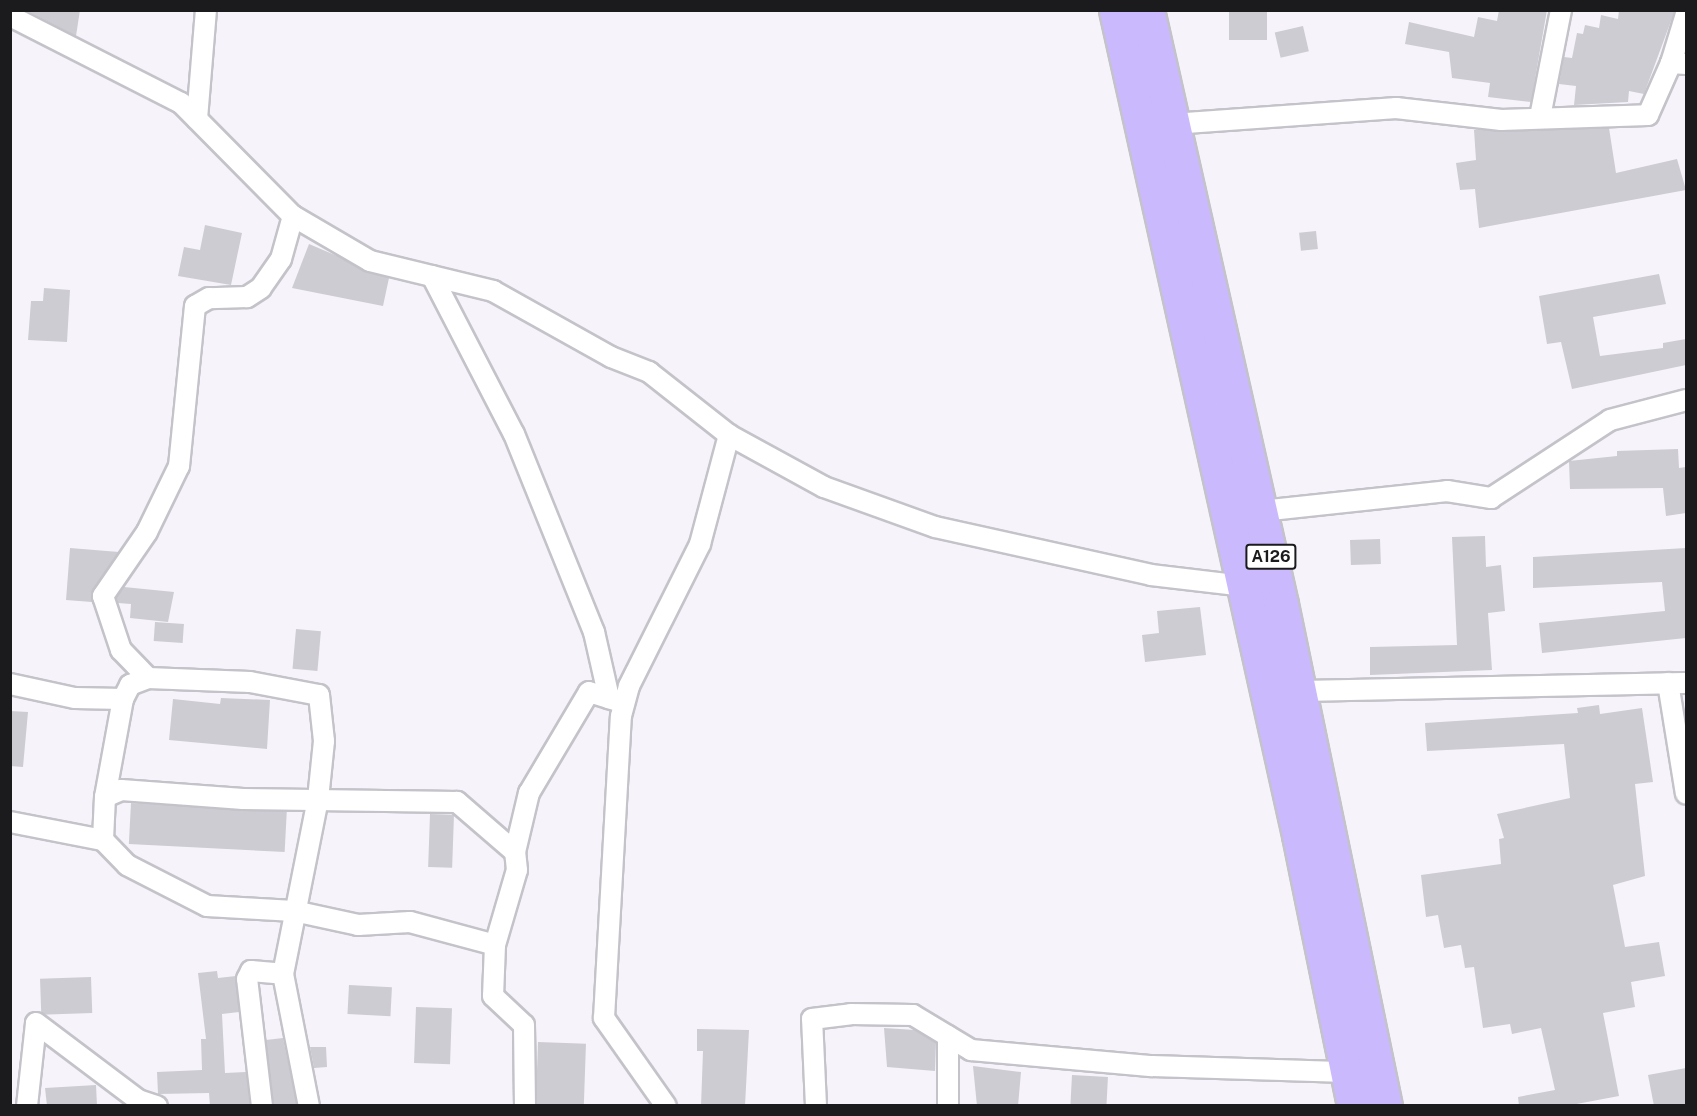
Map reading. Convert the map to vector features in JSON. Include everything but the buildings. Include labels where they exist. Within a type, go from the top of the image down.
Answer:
[{"type":"highway","name":"A126","points":[[1116,10],[1245,586],[1354,1106]]},
{"type":"highway","name":"A126","points":[[1147,10],[1300,691],[1384,1106]]},
{"type":"street","points":[[197,119],[206,10]]},
{"type":"street","points":[[1540,117],[1561,10]]},
{"type":"street","points":[[1172,124],[1396,108],[1502,120],[1648,115],[1679,64],[1686,14]]},
{"type":"street","points":[[10,16],[181,103],[293,216],[370,261],[493,291],[611,357],[649,372],[729,435],[824,487],[935,527],[1151,575],[1245,586]]},
{"type":"street","points":[[148,678],[121,650],[103,596],[147,532],[179,466],[195,306],[209,298],[247,297],[261,288],[281,260],[293,216]]},
{"type":"street","points":[[432,276],[514,434],[594,632],[617,700],[604,1018],[666,1106]]},
{"type":"street","points":[[1261,511],[1447,491],[1491,498],[1610,420],[1686,400]]},
{"type":"street","points":[[617,700],[700,544],[729,435]]},
{"type":"street","points":[[103,840],[105,797],[123,699],[130,685],[148,678],[250,682],[319,695],[324,741],[318,800],[283,974],[309,1106]]},
{"type":"street","points":[[1300,691],[1677,683],[1686,794]]},
{"type":"street","points":[[10,684],[75,698],[123,699]]},
{"type":"street","points":[[525,1106],[524,1025],[493,996],[495,945],[517,870],[515,852],[529,793],[556,743],[589,692],[617,700]]},
{"type":"street","points":[[105,797],[121,790],[318,800],[457,802],[515,852]]},
{"type":"street","points":[[10,822],[103,840],[127,865],[207,906],[294,911],[358,925],[410,922],[495,945]]},
{"type":"street","points":[[262,1106],[247,979],[251,971],[283,974]]},
{"type":"street","points":[[816,1106],[812,1019],[913,1015],[971,1050],[1152,1066],[1347,1072]]},
{"type":"street","points":[[27,1106],[36,1023],[138,1100],[157,1106]]},
{"type":"street","points":[[948,1036],[948,1106]]}]
